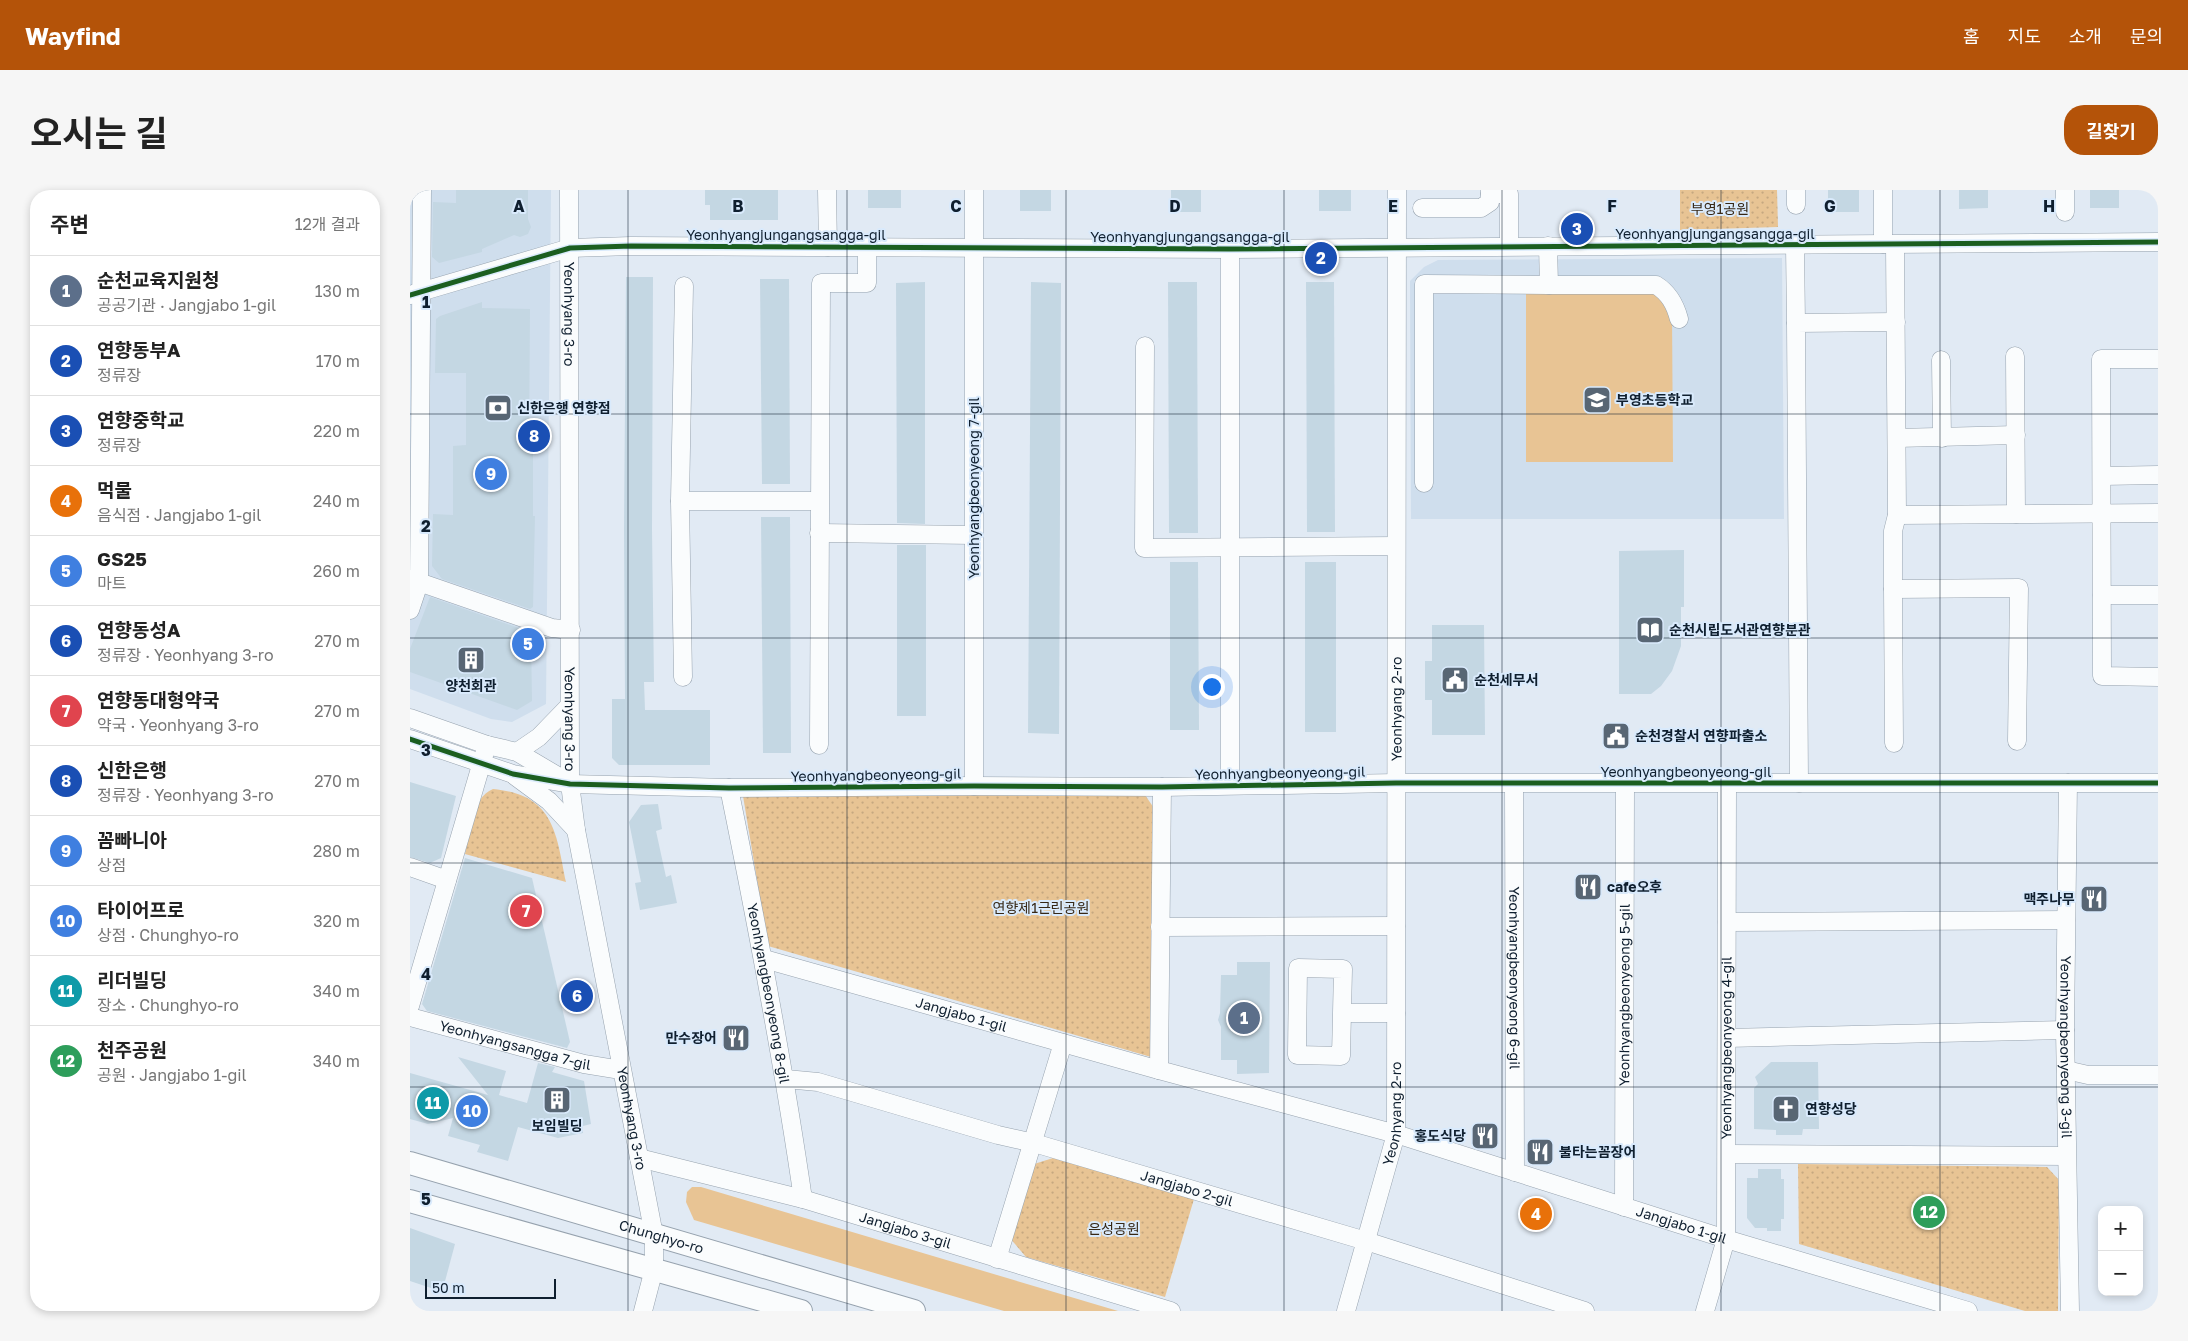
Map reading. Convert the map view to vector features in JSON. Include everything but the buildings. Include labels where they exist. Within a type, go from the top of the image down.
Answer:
[{"type":"main road","name":"Chunghyo-ro","points":[[410,1163],[914,1311]]},
{"type":"main road","points":[[410,1201],[801,1311]]},
{"type":"street","points":[[410,610],[414,581],[416,294],[422,190]]},
{"type":"street","name":"Yeonhyang 3-ro","points":[[569,190],[570,784],[576,830],[654,1235],[654,1269],[643,1311]]},
{"type":"street","points":[[826,190],[828,247]]},
{"type":"street","name":"Yeonhyangbeonyeong 7-gil","points":[[974,190],[974,786]]},
{"type":"street","name":"Yeonhyang 2-ro","points":[[1346,1311],[1396,1134],[1397,190]]},
{"type":"street","points":[[1883,190],[1896,322],[1897,515],[1893,531],[1894,743]]},
{"type":"street","points":[[2065,190],[2065,212]]},
{"type":"street","points":[[1422,208],[1481,208],[1490,202],[1490,192],[1509,194],[1509,246]]},
{"type":"street","name":"Yeonhyangjungangsangga-gil","points":[[416,294],[570,248],[631,246],[1230,249],[1398,246],[1795,246],[2158,242]]},
{"type":"street","points":[[1548,246],[1549,285]]},
{"type":"street","points":[[1795,246],[1799,783]]},
{"type":"street","points":[[819,745],[821,283],[867,283],[867,247]]},
{"type":"street","points":[[1230,249],[1230,785]]},
{"type":"street","points":[[1424,483],[1424,284],[1656,285],[1665,291],[1675,305],[1679,319]]},
{"type":"street","points":[[683,677],[680,501],[684,286]]},
{"type":"street","points":[[1796,323],[1896,322]]},
{"type":"street","points":[[1145,346],[1144,548],[1396,546]]},
{"type":"street","points":[[2015,356],[2016,514]]},
{"type":"street","points":[[2158,359],[2101,359],[2102,676],[2158,677]]},
{"type":"street","points":[[1941,360],[1942,438]]},
{"type":"street","points":[[1897,438],[2016,435]]},
{"type":"street","points":[[2102,476],[2158,475]]},
{"type":"street","points":[[680,501],[819,502]]},
{"type":"street","points":[[1897,515],[2158,513]]},
{"type":"street","points":[[819,533],[974,535]]},
{"type":"street","points":[[414,581],[552,628],[570,630]]},
{"type":"street","points":[[1893,589],[2019,588],[2018,741]]},
{"type":"street","points":[[2102,595],[2158,596]]},
{"type":"street","points":[[517,752],[538,737],[569,706]]},
{"type":"street","name":"Yeonhyangbeonyeong-gil","points":[[410,718],[487,745],[517,752],[570,784]]},
{"type":"street","name":"Yeonhyangbeonyeong-gil","points":[[410,739],[513,774],[570,784],[729,788],[1162,787],[1396,783],[2158,783]]},
{"type":"street","points":[[410,1006],[487,745]]},
{"type":"street","points":[[513,774],[548,801],[576,830]]},
{"type":"street","name":"Yeonhyangbeonyeong 5-gil","points":[[1624,1207],[1625,783]]},
{"type":"street","name":"Yeonhyangbeonyeong 4-gil","points":[[1705,1311],[1726,1239],[1727,783]]},
{"type":"street","name":"Yeonhyangbeonyeong 6-gil","points":[[1514,784],[1515,1172]]},
{"type":"street","name":"Yeonhyangbeonyeong 3-gil","points":[[2068,784],[2065,1030],[2070,1311]]},
{"type":"street","points":[[1159,1070],[1162,787]]},
{"type":"street","name":"Yeonhyangbeonyeong 8-gil","points":[[729,788],[786,1079],[803,1199]]},
{"type":"street","points":[[410,867],[447,880]]},
{"type":"street","points":[[1727,922],[2066,920]]},
{"type":"street","points":[[1160,927],[1396,926]]},
{"type":"street","name":"Jangjabo 1-gil","points":[[764,959],[1063,1044],[1396,1134],[1726,1239],[1968,1311]]},
{"type":"street","points":[[1298,968],[1343,969],[1342,1013],[1341,1056],[1297,1055],[1298,968]]},
{"type":"street","points":[[1342,1013],[1396,1013]]},
{"type":"street","name":"Yeonhyangsangga 7-gil","points":[[410,1018],[584,1064],[621,1070]]},
{"type":"street","points":[[1727,1038],[2065,1030]]},
{"type":"street","points":[[997,1259],[1063,1044]]},
{"type":"street","points":[[2066,1070],[2088,1075],[2158,1075]]},
{"type":"street","name":"Jangjabo 2-gil","points":[[786,1079],[818,1082],[998,1135],[1034,1143],[1366,1241],[1585,1311]]},
{"type":"street","points":[[1727,1154],[2066,1156]]},
{"type":"street","name":"Jangjabo 3-gil","points":[[639,1158],[803,1199],[1171,1311]]},
{"type":"shaded area","points":[[410,190],[551,190],[546,704],[512,722],[491,719],[410,689]]},
{"type":"shaded area","name":"부영초등학교","points":[[1782,258],[1784,519],[1411,519],[1410,281],[1424,267],[1438,260]]},
{"type":"green space","name":"부영1공원","points":[[1680,190],[1777,190],[1778,227],[1680,230]]},
{"type":"green space","points":[[1526,291],[1645,291],[1658,295],[1672,313],[1673,462],[1526,462]]},
{"type":"green space","points":[[493,789],[529,799],[549,819],[555,832],[566,882],[465,854],[476,808],[480,800]]},
{"type":"green space","name":"연향제1근린공원","points":[[1145,795],[1156,811],[1151,1057],[768,946],[743,796]]},
{"type":"green space","name":"은성공원","points":[[1053,1158],[1194,1199],[1165,1297],[1026,1257],[1009,1237],[1031,1165]]},
{"type":"green space","points":[[1798,1164],[2047,1167],[2059,1180],[2058,1311],[2025,1311],[1799,1244]]},
{"type":"green space","points":[[692,1187],[701,1187],[1118,1311],[1004,1311],[694,1220],[686,1202],[687,1192]]},
{"type":"cycle path","points":[[410,295],[570,248],[631,246],[1230,249],[2158,242]]},
{"type":"cycle path","points":[[410,739],[513,774],[570,784],[729,788],[1162,787],[1396,783],[2158,783]]},
{"type":"place","name":"연향중학교","points":[[1577,229]]},
{"type":"place","name":"연향동부A","points":[[1321,258]]},
{"type":"place","name":"부영초등학교","points":[[1597,400]]},
{"type":"place","name":"신한은행 연향점","points":[[498,408]]},
{"type":"place","name":"신한은행","points":[[534,436]]},
{"type":"place","name":"꼼빠니아","points":[[491,474]]},
{"type":"place","name":"순천시립도서관연향분관","points":[[1650,630]]},
{"type":"place","name":"GS25","points":[[528,644]]},
{"type":"place","name":"양천회관","points":[[471,660]]},
{"type":"place","name":"순천세무서","points":[[1455,680]]},
{"type":"place","name":"순천경찰서 연향파출소","points":[[1616,736]]},
{"type":"place","name":"cafe오후","points":[[1588,887]]},
{"type":"place","name":"맥주나무","points":[[2094,899]]},
{"type":"place","name":"연향동대형약국","points":[[526,911]]},
{"type":"place","name":"연향동성A","points":[[577,996]]},
{"type":"place","name":"순천교육지원청","points":[[1244,1018]]},
{"type":"place","name":"만수장어","points":[[736,1038]]},
{"type":"place","name":"보임빌딩","points":[[557,1100]]},
{"type":"place","name":"리더빌딩","points":[[433,1103]]},
{"type":"place","name":"연향성당","points":[[1786,1109]]},
{"type":"place","name":"타이어프로","points":[[472,1111]]},
{"type":"place","name":"홍도식당","points":[[1485,1136]]},
{"type":"place","name":"불타는꼼장어","points":[[1540,1152]]},
{"type":"place","name":"천주공원","points":[[1929,1212]]},
{"type":"place","name":"먹물","points":[[1536,1214]]}]
